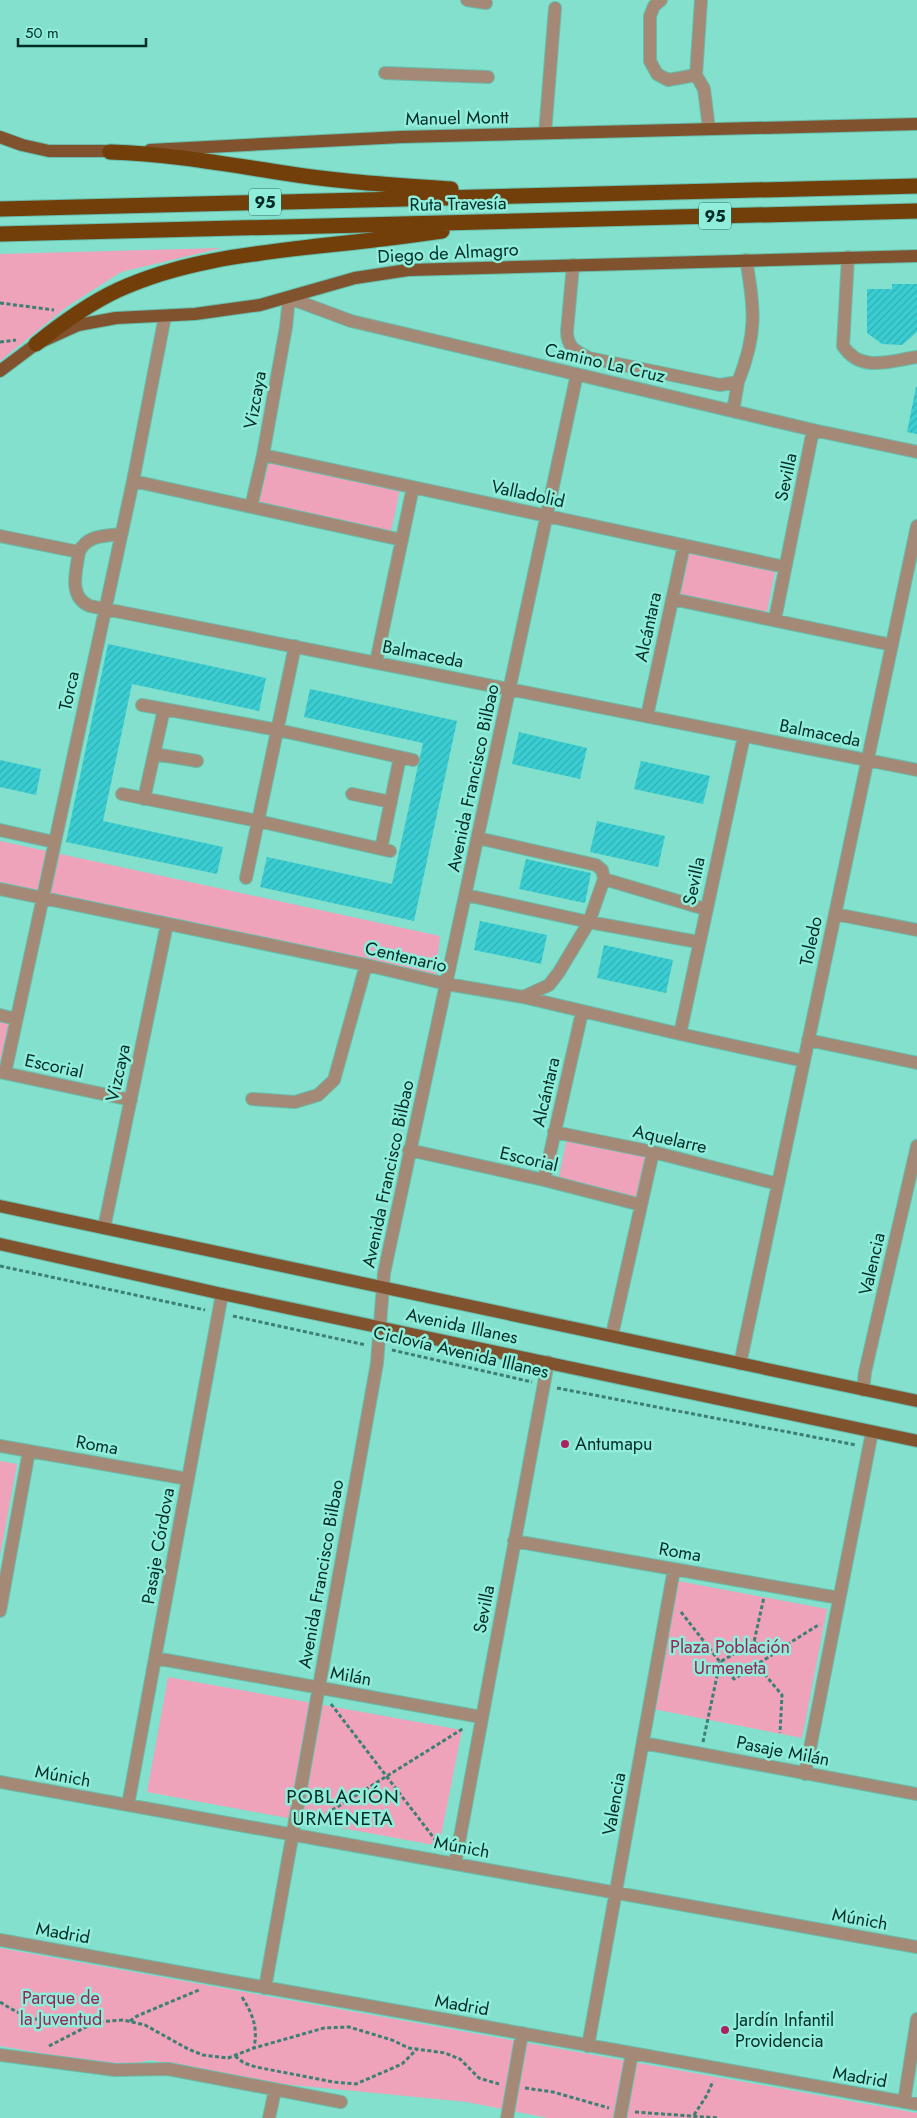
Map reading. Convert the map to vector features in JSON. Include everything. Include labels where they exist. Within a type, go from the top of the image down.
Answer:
[{"type":"highway","points":[[110,152],[187,157],[339,180],[530,196]]},
{"type":"highway","name":"Ruta Travesía","points":[[0,209],[917,186]]},
{"type":"highway","name":"Ruta Travesía","points":[[0,234],[917,211]]},
{"type":"highway","points":[[36,344],[77,313],[98,300],[137,282],[202,263],[259,253],[386,239],[513,221]]},
{"type":"main road","name":"Manuel Montt","points":[[0,137],[22,146],[49,151],[110,152],[401,137],[917,124]]},
{"type":"main road","name":"Diego de Almagro","points":[[0,371],[36,344],[64,330],[97,321],[225,311],[289,298],[355,278],[408,270],[917,256]]},
{"type":"main road","name":"Avenida Illanes","points":[[0,1206],[917,1401]]},
{"type":"main road","name":"Avenida Illanes","points":[[0,1244],[222,1294],[917,1441]]},
{"type":"street","points":[[467,0],[486,3]]},
{"type":"street","points":[[661,0],[654,6],[650,16],[650,62],[658,74],[668,80],[696,75]]},
{"type":"street","points":[[701,0],[696,75],[704,89],[710,129]]},
{"type":"street","points":[[545,134],[555,8]]},
{"type":"street","points":[[386,73],[488,77]]},
{"type":"street","points":[[848,257],[843,346],[849,355],[857,361],[867,364],[917,357]]},
{"type":"street","points":[[733,411],[738,382],[754,328],[754,300],[746,260]]},
{"type":"street","points":[[573,264],[567,331],[567,339],[572,350],[589,358],[720,385],[738,382]]},
{"type":"street","name":"Camino La Cruz","points":[[289,298],[351,321],[813,430],[917,452]]},
{"type":"street","name":"Vizcaya","points":[[251,507],[263,455],[286,327],[289,298]]},
{"type":"street","name":"Torca","points":[[2,1072],[43,898],[133,481],[165,316]]},
{"type":"street","name":"Avenida Francisco Bilbao","points":[[265,1988],[379,1348],[383,1288],[410,1150],[577,374]]},
{"type":"street","name":"Sevilla","points":[[775,619],[813,430]]},
{"type":"street","name":"Valladolid","points":[[263,455],[785,567]]},
{"type":"street","points":[[133,481],[402,540]]},
{"type":"street","points":[[376,662],[413,487]]},
{"type":"street","name":"Toledo","points":[[740,1364],[917,526]]},
{"type":"street","points":[[0,536],[79,552],[82,545],[88,539],[121,534]]},
{"type":"street","name":"Alcántara","points":[[647,716],[684,545]]},
{"type":"street","name":"Balmaceda","points":[[79,552],[74,581],[76,594],[82,603],[90,606],[917,770]]},
{"type":"street","points":[[672,599],[775,619],[892,645]]},
{"type":"street","points":[[246,878],[295,646]]},
{"type":"street","points":[[142,705],[278,730],[413,760]]},
{"type":"street","points":[[144,798],[164,710]]},
{"type":"street","name":"Sevilla","points":[[680,1034],[705,909],[744,736]]},
{"type":"street","points":[[154,754],[197,761]]},
{"type":"street","points":[[122,794],[258,821],[386,850],[391,802],[400,757]]},
{"type":"street","points":[[352,794],[391,802]]},
{"type":"street","points":[[0,830],[54,842]]},
{"type":"street","points":[[478,838],[596,865],[602,870],[604,879],[589,922],[559,972],[549,985],[523,996]]},
{"type":"street","points":[[604,879],[705,909]]},
{"type":"street","name":"Centenario","points":[[0,889],[366,965],[447,984],[523,996],[582,1012],[804,1061]]},
{"type":"street","points":[[466,895],[589,922],[698,942]]},
{"type":"street","points":[[835,914],[917,930]]},
{"type":"street","name":"Vizcaya","points":[[104,1228],[167,924]]},
{"type":"street","points":[[252,1099],[295,1102],[318,1095],[334,1080],[366,965]]},
{"type":"street","name":"Alcántara","points":[[544,1180],[582,1012]]},
{"type":"street","points":[[0,1015],[16,1018]]},
{"type":"street","points":[[808,1040],[917,1063]]},
{"type":"street","name":"Escorial","points":[[2,1072],[131,1100]]},
{"type":"street","name":"Aquelarre","points":[[554,1132],[653,1152],[778,1184]]},
{"type":"street","name":"Valencia","points":[[863,1390],[865,1372],[917,1146]]},
{"type":"street","name":"Escorial","points":[[410,1150],[544,1180],[641,1205]]},
{"type":"street","points":[[612,1335],[653,1152]]},
{"type":"street","name":"Pasaje Córdova","points":[[128,1805],[222,1294]]},
{"type":"street","name":"Sevilla","points":[[455,1864],[548,1362]]},
{"type":"street","points":[[805,1774],[872,1432]]},
{"type":"street","name":"Roma","points":[[0,1446],[188,1479]]},
{"type":"street","points":[[0,1611],[30,1451]]},
{"type":"street","name":"Roma","points":[[514,1541],[839,1598]]},
{"type":"street","name":"Valencia","points":[[588,2046],[674,1569]]},
{"type":"street","name":"Milán","points":[[155,1658],[481,1717]]},
{"type":"street","name":"Pasaje Milán","points":[[643,1743],[917,1794]]},
{"type":"street","name":"Múnich","points":[[0,1782],[917,1947]]},
{"type":"street","name":"Madrid","points":[[0,1940],[917,2104]]},
{"type":"street","points":[[904,2102],[917,2019]]},
{"type":"street","points":[[507,2118],[522,2034]]},
{"type":"street","points":[[621,2114],[632,2053]]},
{"type":"street","points":[[0,2055],[115,2070],[168,2068],[341,2102]]},
{"type":"street","points":[[269,2118],[275,2090]]},
{"type":"path","points":[[0,303],[77,313]]},
{"type":"path","name":"Ciclovía Avenida Illanes","points":[[0,1266],[544,1385],[869,1448]]},
{"type":"path","points":[[701,1754],[720,1662],[754,1642],[766,1585]]},
{"type":"path","points":[[670,1598],[734,1678],[822,1623]]},
{"type":"path","points":[[754,1642],[772,1654]]},
{"type":"path","points":[[756,1664],[782,1695],[780,1734]]},
{"type":"path","points":[[319,1688],[455,1864]]},
{"type":"path","points":[[293,1835],[481,1717]]},
{"type":"path","points":[[130,2021],[137,2016],[225,1980],[252,2013],[256,2026],[254,2048]]},
{"type":"path","points":[[0,2002],[45,2022],[77,2025],[114,2020],[130,2021],[145,2025],[203,2055],[228,2058],[254,2048],[336,2026],[361,2029],[409,2048],[445,2053],[460,2059],[479,2078],[513,2086],[553,2092],[621,2114],[694,2115],[719,2118]]},
{"type":"path","points":[[28,2059],[37,2052],[92,2024]]},
{"type":"path","points":[[235,2056],[244,2063],[256,2067],[333,2082],[356,2084],[402,2064],[417,2049]]},
{"type":"path","points":[[694,2115],[707,2095],[718,2069]]},
{"type":"green space","points":[[222,248],[121,272],[68,306],[0,361],[0,254]]},
{"type":"green space","points":[[269,462],[400,489],[390,536],[258,505]]},
{"type":"green space","points":[[690,549],[776,567],[766,616],[680,596]]},
{"type":"green space","points":[[0,841],[440,936],[436,976],[0,882]]},
{"type":"green space","points":[[0,1020],[9,1022],[0,1064]]},
{"type":"green space","points":[[567,1138],[658,1157],[647,1205],[557,1186]]},
{"type":"green space","points":[[0,1461],[17,1464],[0,1556]]},
{"type":"green space","name":"Plaza Población Urmeneta","points":[[678,1581],[827,1609],[802,1738],[653,1709]]},
{"type":"green space","points":[[168,1677],[462,1730],[439,1846],[147,1792]]},
{"type":"green space","name":"Parque de la Juventud","points":[[0,1948],[917,2113],[917,2118],[548,2118],[467,2102],[282,2084],[222,2075],[150,2060],[120,2067],[0,2046]]},
{"type":"building","points":[[892,284],[917,284],[917,332],[902,345],[882,344],[867,333],[867,289],[892,289]]},
{"type":"building","points":[[917,387],[917,434],[907,432]]},
{"type":"building","points":[[108,644],[266,678],[259,711],[132,684],[103,821],[223,847],[217,874],[66,842]]},
{"type":"building","points":[[310,689],[457,721],[414,921],[260,887],[267,857],[392,884],[423,743],[304,717]]},
{"type":"building","points":[[519,732],[587,748],[580,779],[512,764]]},
{"type":"building","points":[[0,760],[41,769],[36,795],[0,787]]},
{"type":"building","points":[[641,761],[710,776],[703,804],[634,789]]},
{"type":"building","points":[[597,821],[665,836],[658,867],[590,852]]},
{"type":"building","points":[[526,859],[591,873],[585,903],[519,889]]},
{"type":"building","points":[[480,921],[547,935],[541,964],[474,950]]},
{"type":"building","points":[[604,945],[673,960],[666,993],[597,978]]},
{"type":"place","name":"Antumapu","points":[[565,1444]]},
{"type":"place","name":"Jardín Infantil Providencia","points":[[725,2030]]},
{"type":"district","name":"POBLACIÓN URMENETA","points":[[343,1807]]}]
